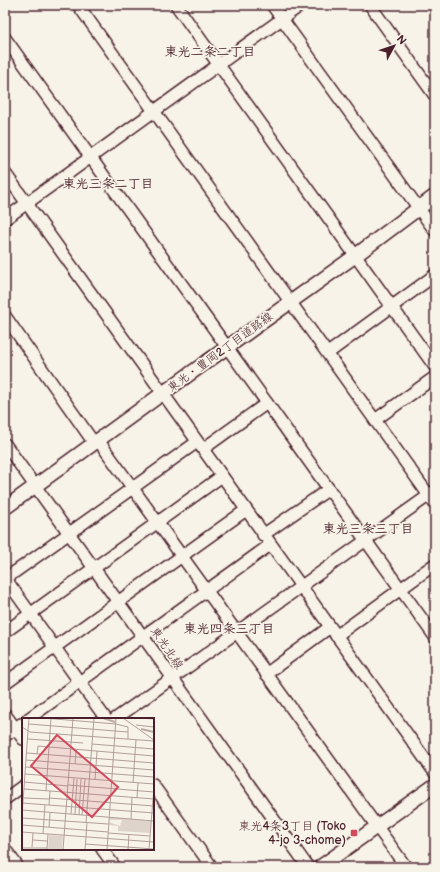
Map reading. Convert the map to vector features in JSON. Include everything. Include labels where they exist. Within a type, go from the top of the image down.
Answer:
[{"type":"street","points":[[78,5],[375,420],[433,497],[366,540],[300,586],[116,718]]},
{"type":"street","points":[[176,5],[435,367]]},
{"type":"street","points":[[272,5],[435,231]]},
{"type":"street","points":[[5,219],[301,5]]},
{"type":"street","points":[[370,5],[435,96]]},
{"type":"street","points":[[5,38],[435,637]]},
{"type":"street","points":[[5,173],[435,774]]},
{"type":"street","name":"東光・豊岡2丁目道路線","points":[[5,508],[355,256],[435,196]]},
{"type":"street","points":[[328,353],[435,275]]},
{"type":"street","points":[[5,316],[96,442],[182,556],[406,867]]},
{"type":"street","points":[[375,420],[435,377]]},
{"type":"street","points":[[105,718],[5,578],[132,488],[267,403]]},
{"type":"street","name":"東光北線","points":[[5,444],[308,867]]},
{"type":"street","points":[[5,632],[222,476]]},
{"type":"street","points":[[263,535],[329,489]]},
{"type":"street","points":[[5,683],[246,510]]},
{"type":"street","points":[[29,718],[270,545]]},
{"type":"street","points":[[266,674],[400,589],[435,564]]},
{"type":"street","points":[[5,714],[19,725],[22,736]]},
{"type":"street","points":[[5,736],[19,725]]},
{"type":"street","points":[[320,867],[378,827],[435,784]]},
{"type":"street","points":[[154,786],[212,867]]},
{"type":"street","points":[[5,799],[22,787]]},
{"type":"street","points":[[5,849],[18,867]]},
{"type":"street","points":[[103,850],[115,867]]},
{"type":"place","name":"東光4条3丁目 (Toko 4-jo 3-chome)","points":[[354,833]]},
{"type":"district","name":"東光二条二丁目","points":[[210,51]]},
{"type":"district","name":"東光三条二丁目","points":[[108,183]]},
{"type":"district","name":"東光三条三丁目","points":[[368,528]]},
{"type":"district","name":"東光四条三丁目","points":[[229,628]]}]
